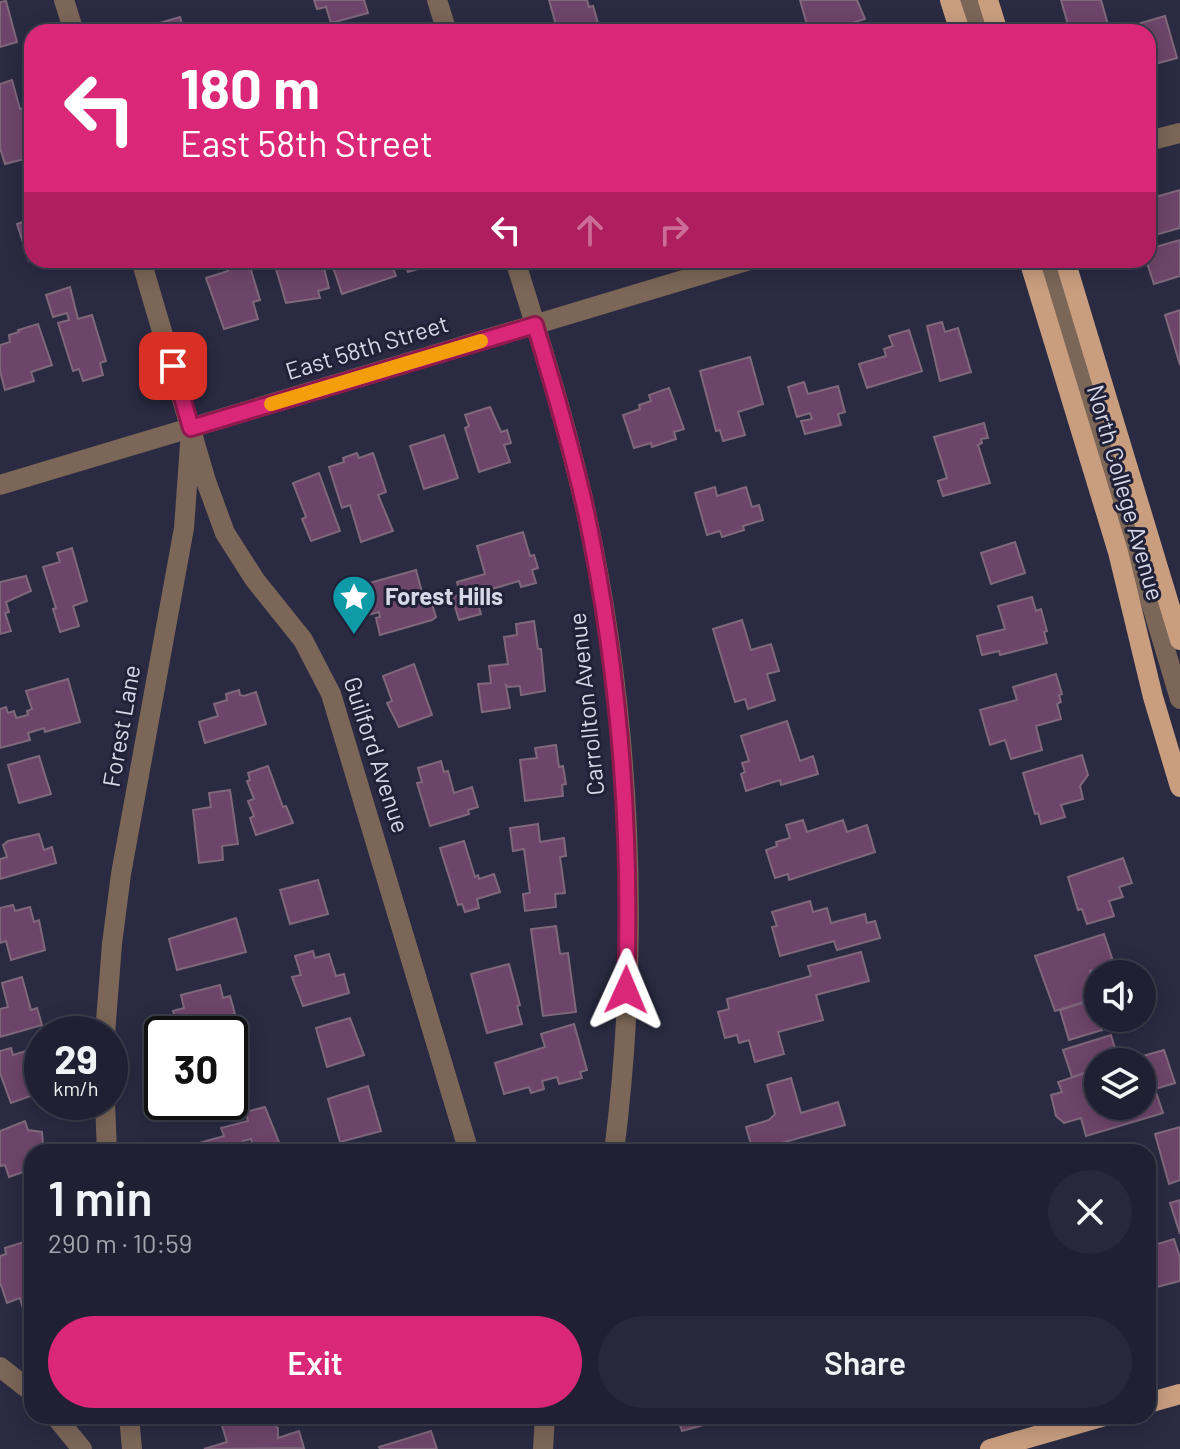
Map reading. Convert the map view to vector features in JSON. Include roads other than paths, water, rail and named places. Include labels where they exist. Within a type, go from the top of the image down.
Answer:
[{"type":"main road","points":[[950,0],[958,24]]},
{"type":"main road","points":[[988,0],[996,24]]},
{"type":"main road","name":"North College Avenue","points":[[1031,268],[1118,552],[1153,697],[1180,787]]},
{"type":"main road","name":"North College Avenue","points":[[1067,268],[1180,640]]},
{"type":"main road","points":[[1156,1401],[1180,1394]]},
{"type":"main road","points":[[990,1449],[1077,1424]]},
{"type":"street","points":[[64,0],[72,24]]},
{"type":"street","points":[[437,0],[444,24]]},
{"type":"street","points":[[971,0],[978,24]]},
{"type":"street","points":[[1156,139],[1180,133]]},
{"type":"street","name":"Guilford Avenue","points":[[143,268],[210,494],[225,533],[255,580],[303,640],[331,694],[467,1144]]},
{"type":"street","name":"Carrollton Avenue","points":[[517,268],[585,511],[608,644],[620,739],[627,863],[627,958],[615,1144]]},
{"type":"street","name":"East 58th Street","points":[[0,485],[724,268]]},
{"type":"street","name":"North College Avenue","points":[[1050,268],[1180,699]]},
{"type":"street","name":"Forest Lane","points":[[106,1016],[121,874],[184,528],[191,428]]},
{"type":"street","points":[[106,1120],[107,1144]]},
{"type":"street","points":[[0,1367],[24,1386]]},
{"type":"street","points":[[62,1424],[82,1449]]},
{"type":"street","points":[[130,1424],[132,1449]]},
{"type":"street","points":[[543,1449],[545,1424]]},
{"type":"place","name":"Forest Hills","points":[[354,636]]}]
